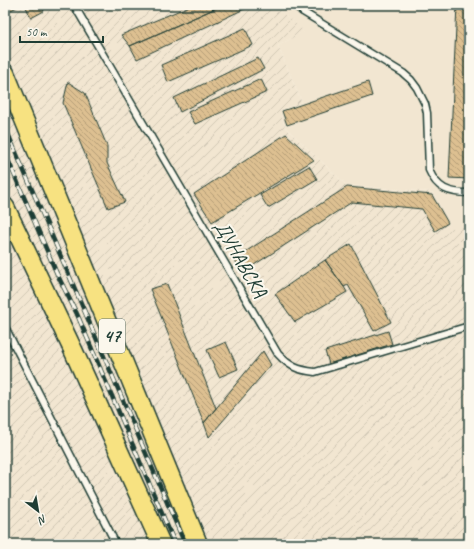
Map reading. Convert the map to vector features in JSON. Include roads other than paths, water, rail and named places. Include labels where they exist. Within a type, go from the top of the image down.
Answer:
[{"type":"main road","name":"47","points":[[5,73],[195,537]]},
{"type":"main road","name":"47","points":[[5,207],[74,352],[161,544]]},
{"type":"lane","name":"ДУНАВСКА","points":[[74,5],[278,354],[286,362],[294,367],[315,372],[469,326]]},
{"type":"lane","points":[[295,5],[411,80],[421,96],[427,113],[429,170],[432,176],[440,186],[446,190],[452,192],[469,193]]},
{"type":"lane","points":[[5,327],[116,544]]},
{"type":"railway","points":[[5,127],[185,544]]},
{"type":"railway","points":[[5,153],[57,274],[77,314],[175,544]]}]
